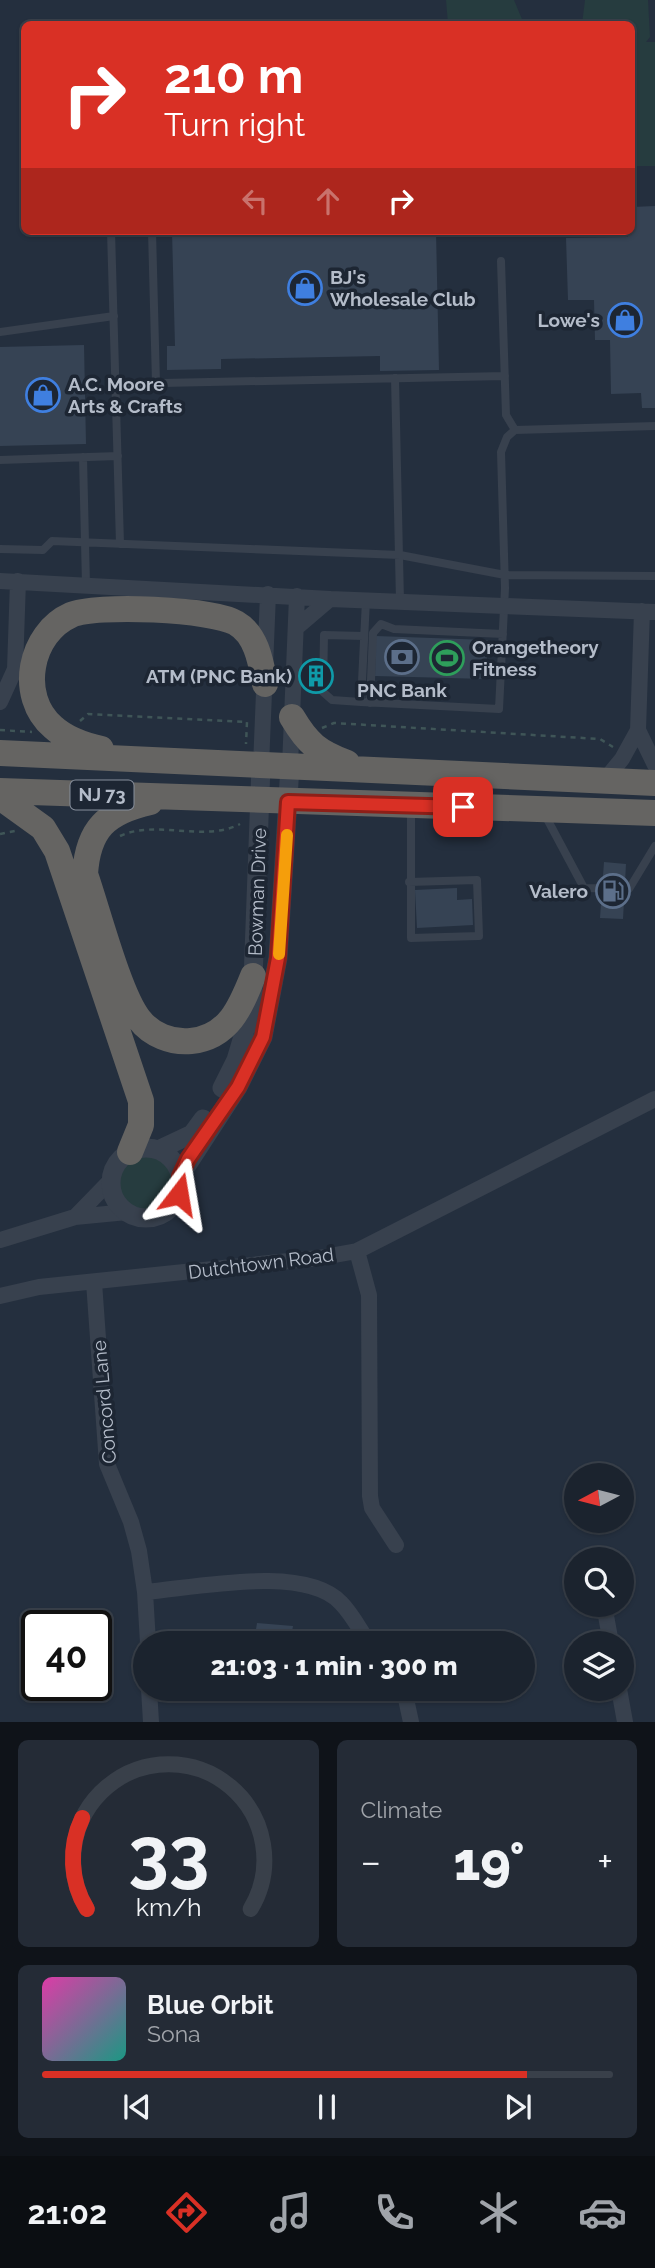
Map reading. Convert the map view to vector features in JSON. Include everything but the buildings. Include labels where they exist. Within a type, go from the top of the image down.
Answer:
[{"type":"highway","points":[[140,760],[67,737],[51,726],[33,697],[34,660],[41,641],[48,631],[70,615],[98,608],[212,614],[235,622],[244,630],[261,660],[265,684]]},
{"type":"highway","points":[[292,718],[303,737],[321,753],[362,769]]},
{"type":"highway","name":"NJ 73","points":[[0,753],[140,760],[256,755],[290,766],[655,783]]},
{"type":"highway","name":"NJ 73","points":[[0,791],[655,813]]},
{"type":"highway","points":[[0,797],[43,828],[57,851],[141,1101],[141,1125],[130,1152]]},
{"type":"highway","points":[[203,798],[148,802],[114,814],[101,824],[90,841],[85,874],[132,1009],[150,1030],[174,1041],[202,1040],[214,1035],[235,1017],[253,976]]},
{"type":"street","points":[[0,581],[330,599],[649,611],[638,730],[622,758],[604,780]]},
{"type":"street","points":[[0,702],[15,669],[18,581]]},
{"type":"street","points":[[256,755],[265,684],[268,594]]},
{"type":"street","points":[[290,766],[297,596]]},
{"type":"street","points":[[296,628],[330,599]]},
{"type":"street","points":[[638,730],[655,765]]},
{"type":"street","name":"Bowman Drive","points":[[158,1150],[192,1134],[214,1105],[245,1033],[252,1006],[260,800],[256,755]]},
{"type":"street","name":"Bowman Drive","points":[[180,1176],[238,1087],[263,1037],[278,958],[290,766]]},
{"type":"street","name":"Dutchtown Road","points":[[0,1296],[39,1287],[318,1258],[357,1251],[655,1100]]},
{"type":"street","points":[[0,1240],[75,1217],[127,1212],[149,1218],[165,1212],[179,1194],[180,1176],[175,1163],[158,1150],[147,1148],[130,1152],[117,1164],[111,1180],[75,1217]]},
{"type":"street","points":[[111,1180],[115,1198],[127,1212]]},
{"type":"street","points":[[357,1251],[369,1295],[370,1496],[372,1508],[396,1545]]},
{"type":"street","name":"Concord Lane","points":[[94,1282],[107,1464],[131,1522],[145,1592],[147,1631]]},
{"type":"street","points":[[145,1592],[272,1580],[304,1584],[340,1601],[361,1631]]},
{"type":"street","points":[[150,1701],[151,1722]]},
{"type":"street","points":[[406,1701],[411,1722]]},
{"type":"street","points":[[621,1701],[625,1722]]},
{"type":"lane","points":[[111,235],[120,544]]},
{"type":"lane","points":[[152,235],[156,383]]},
{"type":"lane","points":[[501,261],[506,415],[515,430]]},
{"type":"lane","points":[[0,332],[114,316]]},
{"type":"lane","points":[[116,384],[505,376]]},
{"type":"lane","points":[[395,378],[400,601]]},
{"type":"lane","points":[[364,636],[324,635],[323,692],[332,700],[499,709],[505,575],[502,452],[507,437],[515,430],[655,426]]},
{"type":"lane","points":[[0,460],[118,456]]},
{"type":"lane","points":[[83,457],[86,585]]},
{"type":"lane","points":[[0,549],[43,550],[52,541],[85,542],[400,555],[505,575],[655,576]]},
{"type":"lane","points":[[365,703],[366,600]]},
{"type":"lane","points":[[365,622],[394,628],[503,634]]},
{"type":"lane","points":[[365,703],[373,633],[377,626],[384,624]]},
{"type":"lane","points":[[409,882],[477,880],[479,936],[411,938],[409,882],[411,806]]},
{"type":"lane","points":[[542,810],[584,887],[629,889],[655,846]]},
{"type":"path","points":[[78,723],[88,715],[247,722],[245,744],[256,755]]},
{"type":"path","points":[[319,730],[334,723],[600,739],[619,750]]},
{"type":"path","points":[[0,730],[40,732]]},
{"type":"path","points":[[116,838],[139,830],[214,831],[240,824]]},
{"type":"green space","points":[[446,0],[514,0],[523,21],[448,21]]},
{"type":"green space","points":[[585,0],[648,0],[650,37],[646,42],[655,42],[655,166],[635,166],[635,21],[582,21]]},
{"type":"green space","points":[[146,1148],[165,1154],[175,1164],[181,1183],[175,1202],[165,1212],[146,1218],[127,1212],[117,1202],[111,1183],[117,1164],[127,1154]]},
{"type":"slow traffic","points":[[279,954],[287,835]]},
{"type":"place","name":"BJ's Wholesale Club","points":[[305,288]]},
{"type":"place","name":"Lowe's","points":[[625,320]]},
{"type":"place","name":"A.C. Moore Arts & Crafts","points":[[43,395]]},
{"type":"place","name":"PNC Bank","points":[[402,657]]},
{"type":"place","name":"Orangetheory Fitness","points":[[447,658]]},
{"type":"place","name":"ATM (PNC Bank)","points":[[316,676]]},
{"type":"place","name":"Valero","points":[[613,891]]},
{"type":"route","points":[[179,1194],[180,1176],[188,1159],[238,1087],[263,1037],[278,958],[288,802],[463,807]]}]
